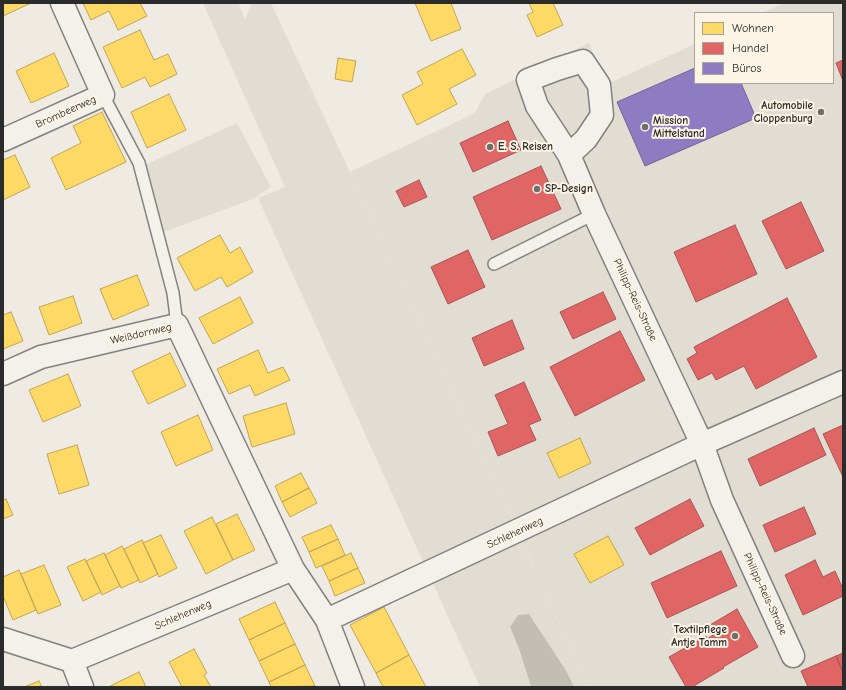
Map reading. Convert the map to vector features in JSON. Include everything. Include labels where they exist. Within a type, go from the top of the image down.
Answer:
[{"type":"street","name":"Brombeerweg","points":[[3,140],[103,95],[62,3]]},
{"type":"street","name":"Philipp-Reis-Straße","points":[[569,156],[594,214],[702,444],[722,500],[793,656]]},
{"type":"street","name":"Weißdornweg","points":[[3,374],[40,357],[177,325],[293,569]]},
{"type":"street","points":[[702,444],[843,382]]},
{"type":"street","name":"Schlehenweg","points":[[327,620],[702,444]]},
{"type":"street","points":[[293,569],[327,620],[353,687]]},
{"type":"street","name":"Schlehenweg","points":[[72,661],[293,569]]},
{"type":"street","points":[[3,638],[72,661],[82,687]]},
{"type":"lane","points":[[103,95],[139,163],[173,293],[177,325]]},
{"type":"lane","points":[[494,264],[594,214]]},
{"type":"shaded area","points":[[203,3],[238,3],[245,19],[252,3],[271,3],[514,524],[425,566],[258,198],[285,187]]},
{"type":"shaded area","points":[[784,3],[843,3],[843,687],[589,687],[350,172],[475,113],[485,94],[589,43],[607,84],[694,44],[694,84],[834,84],[834,12],[764,12]]},
{"type":"shaded area","points":[[237,123],[271,187],[253,199],[164,232],[145,165]]},
{"type":"shaded area","points":[[520,538],[589,687],[574,687],[567,672],[529,614],[518,615],[510,628],[532,687],[480,687],[431,579]]},
{"type":"shaded area","points":[[529,614],[567,672],[574,687],[531,686],[510,627],[518,615]]},
{"type":"building: Wohnen","points":[[3,3],[31,3],[3,16]]},
{"type":"building: Wohnen","points":[[83,3],[140,3],[147,16],[118,30],[109,11],[91,20]]},
{"type":"building: Wohnen","points":[[415,3],[451,3],[461,29],[431,41]]},
{"type":"building: Wohnen","points":[[529,3],[553,3],[563,25],[537,37],[527,15],[533,12]]},
{"type":"building: Wohnen","points":[[140,30],[154,60],[168,54],[177,74],[150,87],[145,77],[122,88],[103,47]]},
{"type":"building: Wohnen","points":[[462,49],[476,75],[449,89],[457,104],[417,125],[402,95],[423,84],[417,72]]},
{"type":"building: Wohnen","points":[[54,53],[69,86],[31,103],[16,71]]},
{"type":"building: Wohnen","points":[[338,58],[356,61],[352,82],[335,79]]},
{"type":"building: Wohnen","points":[[169,94],[186,130],[147,148],[131,112]]},
{"type":"building: Wohnen","points":[[102,112],[126,162],[66,190],[51,158],[81,143],[73,126]]},
{"type":"building: Wohnen","points":[[15,155],[30,187],[3,200],[3,160]]},
{"type":"building: Wohnen","points":[[220,235],[230,253],[240,247],[253,272],[227,287],[221,277],[195,291],[177,258]]},
{"type":"building: Wohnen","points":[[137,275],[149,305],[113,320],[100,289]]},
{"type":"building: Wohnen","points":[[73,296],[82,323],[49,335],[39,307]]},
{"type":"building: Wohnen","points":[[240,297],[253,323],[213,344],[199,318]]},
{"type":"building: Wohnen","points":[[11,312],[23,341],[3,349],[3,315]]},
{"type":"building: Wohnen","points":[[258,350],[268,373],[283,367],[290,380],[255,396],[250,385],[229,394],[217,369]]},
{"type":"building: Wohnen","points":[[170,353],[186,386],[148,404],[132,371]]},
{"type":"building: Wohnen","points":[[68,374],[81,406],[43,422],[29,390]]},
{"type":"building: Wohnen","points":[[286,403],[295,434],[252,447],[243,416]]},
{"type":"building: Wohnen","points":[[198,415],[213,450],[176,466],[161,432]]},
{"type":"building: Wohnen","points":[[580,438],[591,463],[559,478],[547,453]]},
{"type":"building: Wohnen","points":[[77,445],[89,485],[59,494],[47,454]]},
{"type":"building: Wohnen","points":[[301,473],[309,488],[282,502],[275,486]]},
{"type":"building: Wohnen","points":[[309,488],[317,503],[290,517],[282,502]]},
{"type":"building: Wohnen","points":[[6,499],[13,515],[3,519],[3,501]]},
{"type":"building: Wohnen","points":[[237,514],[255,550],[233,560],[216,524]]},
{"type":"building: Wohnen","points":[[212,517],[233,560],[206,574],[184,531]]},
{"type":"building: Wohnen","points":[[331,525],[338,539],[309,552],[302,537]]},
{"type":"building: Wohnen","points":[[161,535],[177,568],[159,577],[143,543]]},
{"type":"building: Wohnen","points":[[608,536],[624,565],[590,583],[574,554]]},
{"type":"building: Wohnen","points":[[338,539],[345,555],[316,568],[309,552]]},
{"type":"building: Wohnen","points":[[142,540],[158,574],[140,583],[124,549]]},
{"type":"building: Wohnen","points":[[122,546],[139,580],[121,588],[105,555]]},
{"type":"building: Wohnen","points":[[104,553],[120,586],[102,595],[86,561]]},
{"type":"building: Wohnen","points":[[351,553],[358,568],[329,581],[322,566]]},
{"type":"building: Wohnen","points":[[85,559],[101,592],[83,601],[67,567]]},
{"type":"building: Wohnen","points":[[44,565],[61,605],[38,614],[21,574]]},
{"type":"building: Wohnen","points":[[358,568],[365,583],[335,596],[329,581]]},
{"type":"building: Wohnen","points":[[19,570],[36,610],[13,620],[3,596],[3,577]]},
{"type":"building: Wohnen","points":[[275,602],[285,623],[249,640],[239,619]]},
{"type":"building: Wohnen","points":[[384,607],[409,655],[376,673],[350,625]]},
{"type":"building: Wohnen","points":[[285,623],[295,644],[259,661],[249,640]]},
{"type":"building: Wohnen","points":[[295,644],[305,665],[269,682],[259,661]]},
{"type":"building: Wohnen","points":[[194,649],[207,673],[204,675],[211,687],[182,687],[169,662]]},
{"type":"building: Wohnen","points":[[409,655],[426,687],[383,687],[376,673]]},
{"type":"building: Wohnen","points":[[305,665],[315,686],[271,687],[269,682]]},
{"type":"building: Wohnen","points":[[139,672],[146,687],[108,687]]},
{"type":"building: Wohnen","points":[[39,681],[42,687],[24,687]]},
{"type":"building: Handel","points":[[843,60],[843,81],[836,63]]},
{"type":"building: Handel","name":"E. S. Reisen","points":[[508,121],[521,150],[473,172],[460,143]]},
{"type":"building: Handel","points":[[541,166],[561,209],[492,240],[473,197]]},
{"type":"building: Handel","points":[[419,180],[427,197],[404,207],[396,191]]},
{"type":"building: Handel","points":[[801,202],[824,251],[786,269],[762,221]]},
{"type":"building: Handel","points":[[735,225],[757,274],[696,302],[674,252]]},
{"type":"building: Handel","points":[[468,250],[485,287],[448,304],[431,267]]},
{"type":"building: Handel","points":[[603,292],[616,319],[573,339],[560,312]]},
{"type":"building: Handel","points":[[787,298],[817,357],[756,389],[744,366],[716,380],[712,373],[698,380],[687,359],[697,353],[694,347]]},
{"type":"building: Handel","points":[[512,320],[524,349],[484,366],[472,338]]},
{"type":"building: Handel","points":[[620,331],[645,380],[575,416],[550,367]]},
{"type":"building: Handel","points":[[524,382],[541,420],[529,425],[536,440],[498,456],[488,432],[508,424],[495,395]]},
{"type":"building: Handel","points":[[843,425],[843,477],[823,434]]},
{"type":"building: Handel","points":[[814,428],[826,455],[760,486],[748,459]]},
{"type":"building: Handel","points":[[690,499],[704,526],[650,555],[635,528]]},
{"type":"building: Handel","points":[[804,507],[816,534],[775,552],[763,525]]},
{"type":"building: Handel","points":[[721,551],[737,586],[667,618],[651,583]]},
{"type":"building: Handel","points":[[815,560],[823,577],[835,571],[843,589],[843,596],[803,615],[785,575]]},
{"type":"building: Handel","points":[[737,609],[758,647],[692,687],[686,687],[669,657],[706,636],[707,639],[715,634],[710,625]]},
{"type":"building: Handel","points":[[843,653],[843,672],[836,656]]},
{"type":"building: Handel","points":[[836,656],[843,672],[843,687],[808,687],[801,671]]},
{"type":"building: Büros","points":[[694,68],[694,84],[741,84],[756,118],[645,166],[617,102]]},
{"type":"place","name":"Automobile Cloppenburg","points":[[821,112]]},
{"type":"place","name":"Mission Mittelstand","points":[[645,127]]},
{"type":"place","name":"E. S. Reisen","points":[[490,147]]},
{"type":"place","name":"SP-Design","points":[[537,189]]},
{"type":"place","name":"Textilpflege Antje Tamm","points":[[735,636]]}]
